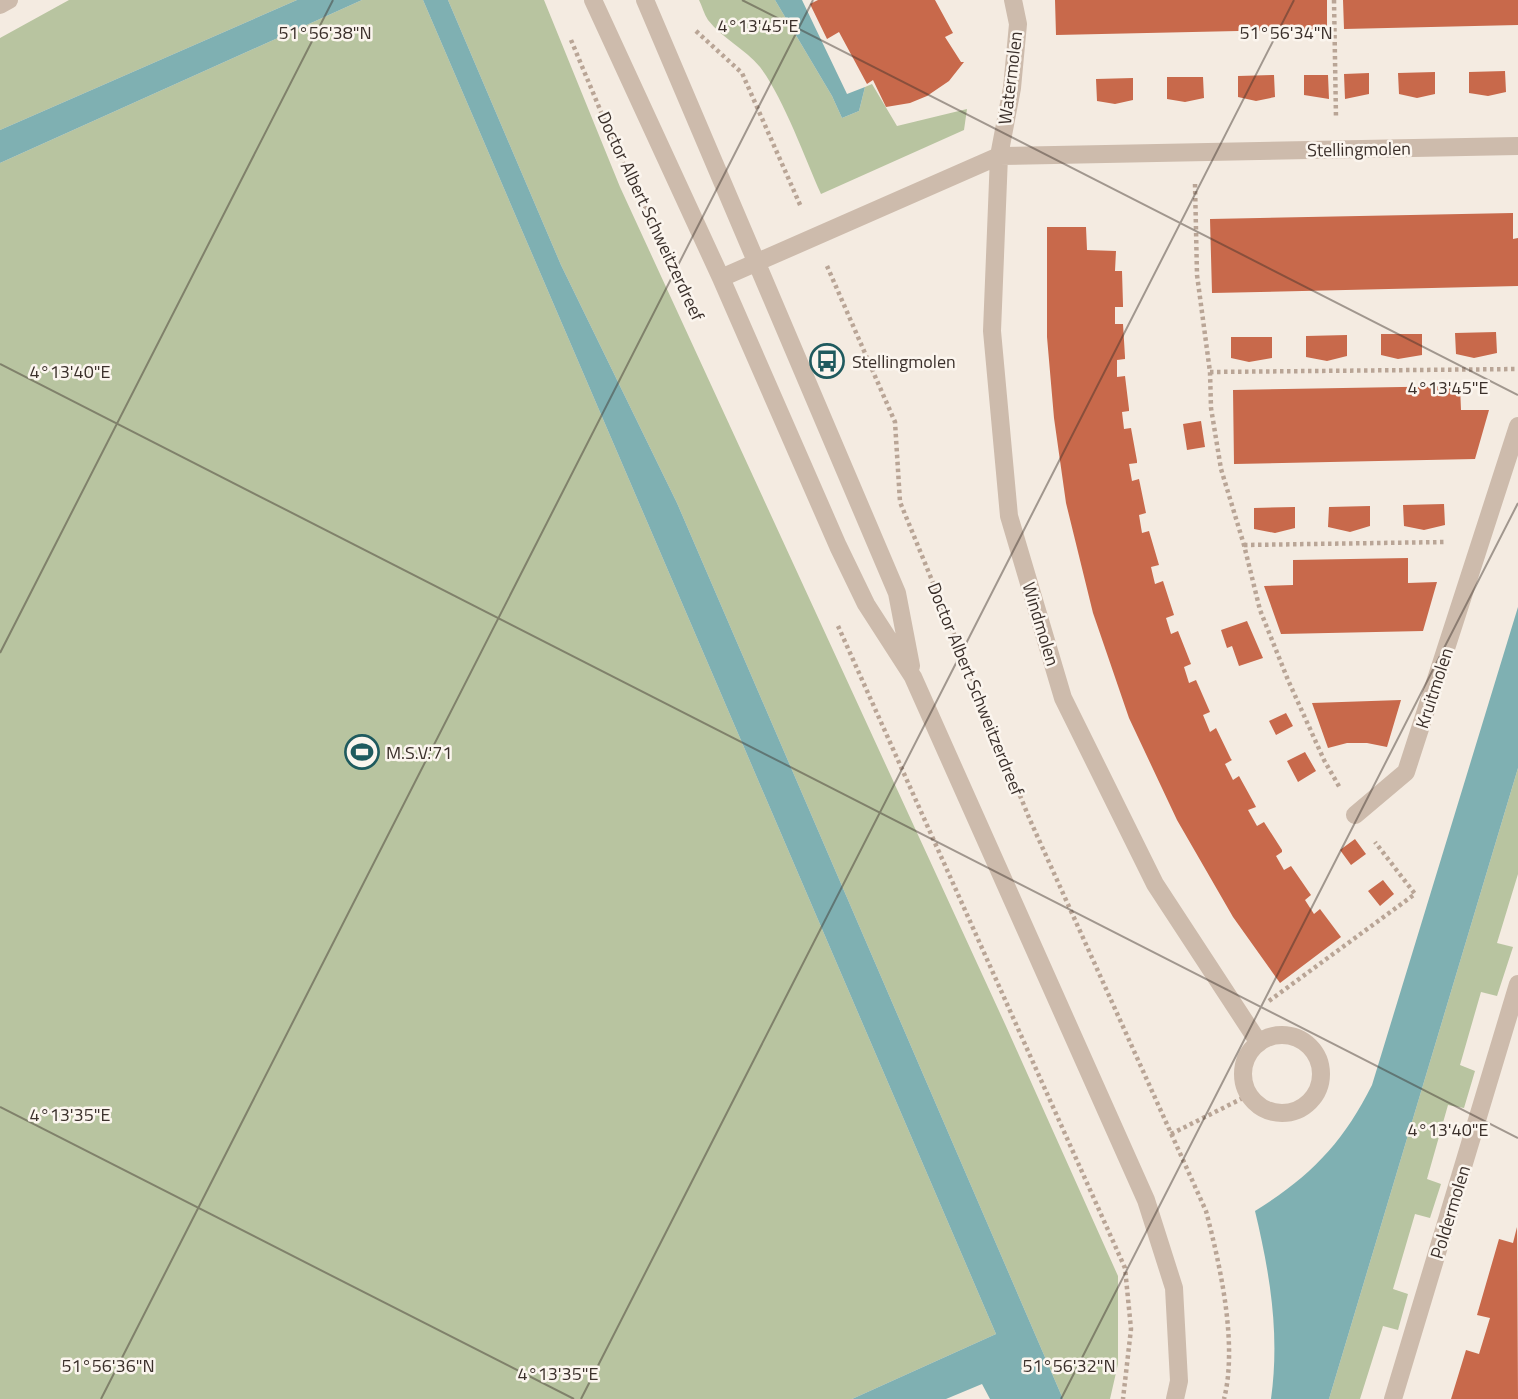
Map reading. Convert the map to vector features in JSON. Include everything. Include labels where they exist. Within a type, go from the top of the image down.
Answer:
[{"type":"street","points":[[0,5],[9,0]]},
{"type":"street","name":"Doctor Albert Schweitzerdreef","points":[[593,0],[721,278],[838,545],[866,604],[913,677],[1146,1200],[1174,1288],[1179,1381],[1175,1399]]},
{"type":"street","name":"Doctor Albert Schweitzerdreef","points":[[645,0],[897,593],[913,677]]},
{"type":"street","name":"Watermolen","points":[[999,156],[1012,88],[1017,24],[1013,0]]},
{"type":"street","name":"Stellingmolen","points":[[721,278],[999,156],[1518,146]]},
{"type":"street","name":"Windmolen","points":[[999,156],[992,331],[1009,516],[1063,698],[1154,884],[1259,1043]]},
{"type":"street","name":"Kruitmolen","points":[[1355,815],[1406,772],[1518,426]]},
{"type":"street","name":"Poldermolen","points":[[1393,1399],[1518,984]]},
{"type":"street","points":[[1284,1035],[1297,1038],[1317,1056],[1321,1069],[1320,1082],[1307,1105],[1295,1111],[1269,1112],[1257,1105],[1249,1095],[1244,1084],[1245,1061],[1259,1043],[1284,1035]]},
{"type":"path","points":[[1334,0],[1337,149]]},
{"type":"path","name":"Doctor Albert Schweitzerdreef","points":[[690,26],[742,73],[815,237],[895,422],[900,502],[1031,820],[1206,1211],[1218,1256],[1228,1327],[1227,1388],[1224,1399]]},
{"type":"path","name":"Doctor Albert Schweitzerdreef","points":[[566,27],[619,155],[688,294]]},
{"type":"path","points":[[1195,151],[1197,275],[1210,372],[1211,408],[1221,469],[1260,610],[1324,760],[1355,815],[1415,894],[1243,1020]]},
{"type":"path","points":[[1210,372],[1518,369]]},
{"type":"path","points":[[1244,545],[1482,541]]},
{"type":"path","points":[[835,621],[1125,1268],[1131,1329],[1123,1399]]},
{"type":"path","points":[[1171,1134],[1249,1095]]},
{"type":"green space","points":[[69,0],[297,0],[0,130],[0,38]]},
{"type":"green space","name":"M.S.V.'71","points":[[362,0],[423,0],[996,1334],[852,1399],[0,1399],[0,163]]},
{"type":"green space","points":[[448,0],[544,0],[620,187],[1118,1276],[1118,1364],[1110,1399],[1063,1399],[677,503],[561,265]]},
{"type":"green space","points":[[699,0],[775,0],[832,96],[842,118],[859,111],[865,87],[872,84],[897,126],[967,109],[964,130],[821,194],[769,80],[754,61],[708,20]]},
{"type":"green space","points":[[1518,768],[1518,874],[1497,943],[1513,947],[1497,996],[1481,992],[1460,1065],[1475,1071],[1464,1108],[1448,1105],[1427,1179],[1441,1184],[1430,1218],[1415,1214],[1393,1289],[1408,1294],[1398,1330],[1383,1326],[1360,1399],[1329,1399]]},
{"type":"water","points":[[297,0],[362,0],[0,163],[0,130]]},
{"type":"water","points":[[423,0],[448,0],[561,265],[677,503],[1063,1399],[990,1399],[982,1384],[946,1399],[852,1399],[996,1334]]},
{"type":"water","points":[[775,0],[802,0],[847,94],[865,87],[859,111],[842,118],[832,96]]},
{"type":"water","points":[[1518,607],[1518,768],[1329,1399],[1271,1399],[1274,1375],[1272,1304],[1255,1211],[1292,1185],[1323,1157],[1349,1124],[1372,1085]]},
{"type":"building","points":[[818,0],[935,0],[953,33],[945,37],[961,62],[964,62],[949,81],[927,96],[910,103],[886,107],[873,80],[867,84],[839,32],[827,39],[810,4]]},
{"type":"building","points":[[1055,0],[1327,0],[1327,29],[1056,35]]},
{"type":"building","points":[[1343,0],[1518,0],[1518,25],[1344,29]]},
{"type":"building","points":[[1505,71],[1506,92],[1488,96],[1469,93],[1469,72]]},
{"type":"building","points":[[1435,72],[1435,94],[1417,98],[1399,94],[1398,73]]},
{"type":"building","points":[[1369,73],[1369,94],[1345,99],[1344,74]]},
{"type":"building","points":[[1274,75],[1275,97],[1256,101],[1238,97],[1238,76]]},
{"type":"building","points":[[1304,75],[1328,75],[1329,99],[1304,95]]},
{"type":"building","points":[[1167,77],[1203,77],[1204,98],[1185,102],[1167,99]]},
{"type":"building","points":[[1133,78],[1133,100],[1115,104],[1097,101],[1096,79]]},
{"type":"building","points":[[1513,213],[1513,239],[1518,238],[1518,286],[1212,293],[1210,219]]},
{"type":"building","points":[[1047,227],[1086,227],[1087,250],[1116,251],[1115,271],[1122,271],[1123,307],[1115,307],[1115,324],[1123,324],[1125,357],[1117,360],[1117,377],[1125,376],[1129,411],[1122,412],[1124,429],[1131,428],[1137,461],[1129,464],[1132,481],[1139,479],[1146,513],[1139,515],[1142,533],[1149,531],[1159,565],[1151,567],[1155,584],[1163,581],[1174,615],[1166,618],[1171,634],[1178,631],[1191,664],[1184,667],[1189,683],[1196,680],[1210,712],[1203,715],[1210,732],[1216,728],[1232,760],[1225,764],[1233,780],[1239,776],[1256,807],[1248,810],[1257,826],[1264,822],[1282,850],[1276,856],[1284,870],[1291,866],[1311,895],[1305,900],[1314,914],[1320,909],[1341,937],[1280,983],[1233,917],[1177,820],[1129,718],[1093,613],[1066,503],[1054,418],[1047,337]]},
{"type":"building","points":[[1496,332],[1497,353],[1474,358],[1456,354],[1455,333]]},
{"type":"building","points":[[1381,334],[1422,334],[1422,355],[1398,359],[1381,355]]},
{"type":"building","points":[[1347,335],[1347,356],[1327,361],[1306,357],[1306,336]]},
{"type":"building","points":[[1231,337],[1272,337],[1272,358],[1249,362],[1231,358]]},
{"type":"building","points":[[1460,386],[1461,410],[1489,410],[1475,459],[1234,464],[1233,390]]},
{"type":"building","points":[[1201,421],[1205,447],[1187,450],[1183,424]]},
{"type":"building","points":[[1444,504],[1445,525],[1424,530],[1404,526],[1403,505]]},
{"type":"building","points":[[1370,506],[1370,526],[1350,532],[1328,527],[1329,507]]},
{"type":"building","points":[[1295,507],[1295,528],[1275,533],[1254,529],[1254,508]]},
{"type":"building","points":[[1408,558],[1408,583],[1437,582],[1423,631],[1281,634],[1264,586],[1293,585],[1293,560]]},
{"type":"building","points":[[1247,621],[1263,658],[1239,666],[1232,646],[1227,648],[1221,630]]},
{"type":"building","points":[[1401,700],[1387,747],[1347,743],[1328,748],[1312,703]]},
{"type":"building","points":[[1286,713],[1293,726],[1276,735],[1269,721]]},
{"type":"building","points":[[1305,752],[1316,771],[1298,782],[1287,761]]},
{"type":"building","points":[[1355,839],[1366,854],[1351,865],[1340,850]]},
{"type":"building","points":[[1383,880],[1394,894],[1380,906],[1368,891]]},
{"type":"building","points":[[1517,1227],[1518,1399],[1451,1399],[1466,1350],[1479,1354],[1490,1318],[1477,1315],[1499,1239],[1513,1243]]},
{"type":"place","name":"Stellingmolen","points":[[827,361]]},
{"type":"place","name":"M.S.V.'71","points":[[362,752]]}]
